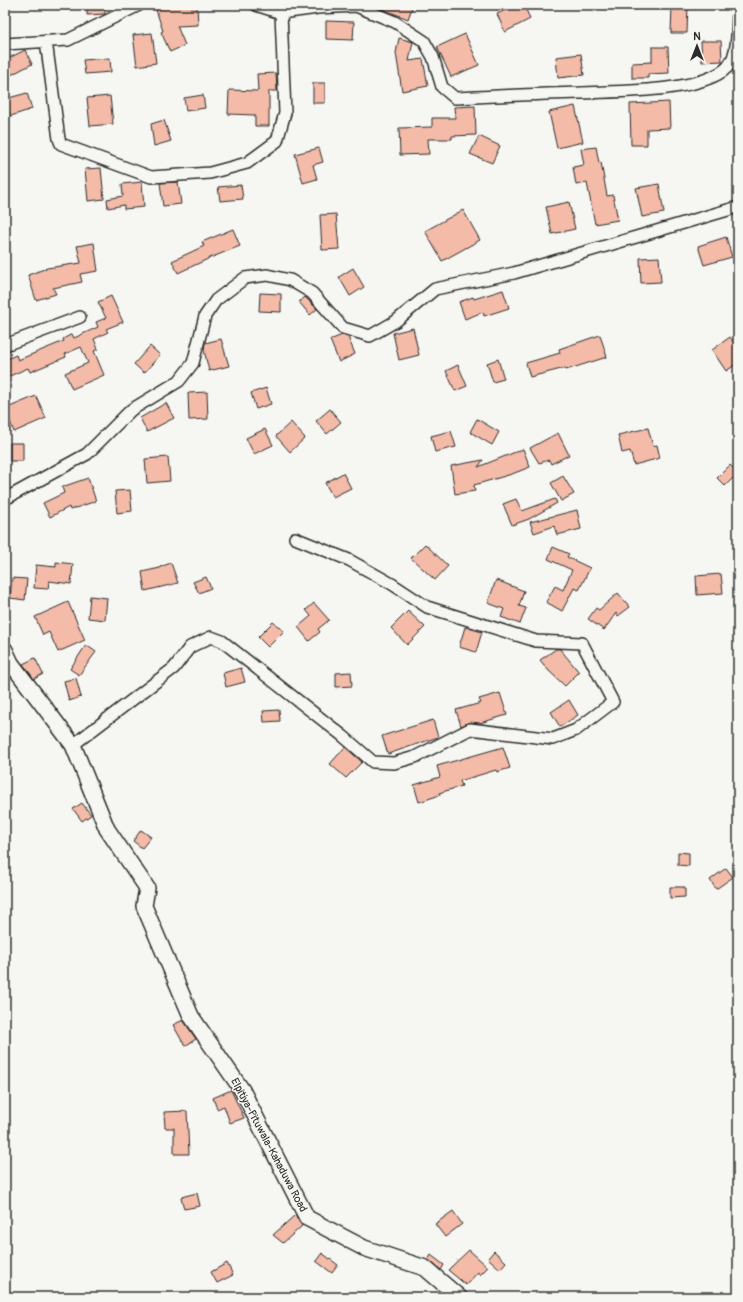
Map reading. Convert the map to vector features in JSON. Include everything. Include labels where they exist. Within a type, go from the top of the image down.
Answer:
[{"type":"street","points":[[5,44],[68,40],[139,5]]},
{"type":"street","points":[[256,5],[280,13],[318,6],[356,6],[395,22],[424,41],[434,57],[442,87],[455,98],[662,89],[706,79],[723,71],[730,62],[736,43],[738,14]]},
{"type":"street","points":[[738,5],[738,11]]},
{"type":"street","points":[[46,41],[58,139],[61,144],[151,177],[210,173],[247,163],[277,140],[285,113],[280,13]]},
{"type":"street","points":[[5,499],[86,454],[131,410],[180,382],[193,363],[205,316],[216,300],[245,278],[268,275],[290,280],[312,293],[343,328],[370,336],[396,321],[435,289],[514,273],[738,206]]},
{"type":"street","points":[[5,345],[80,317]]},
{"type":"street","points":[[73,746],[174,668],[190,647],[211,637],[228,645],[374,762],[394,764],[416,757],[470,729],[553,739],[576,730],[613,702],[582,643],[536,641],[427,607],[392,584],[349,560],[294,538]]},
{"type":"street","name":"Elpitiya-Pituwala-Kahaduwa Road","points":[[5,650],[11,663],[73,746],[107,829],[146,888],[144,906],[191,1016],[242,1090],[307,1218],[364,1248],[425,1268],[459,1297]]},
{"type":"building","points":[[87,5],[105,5],[105,14],[87,15]]},
{"type":"building","points":[[172,5],[197,5],[198,25],[177,26],[185,45],[170,52],[161,32],[163,31],[156,10]]},
{"type":"building","points":[[372,5],[413,5],[408,19]]},
{"type":"building","points":[[516,5],[524,5],[530,19],[505,32],[497,14]]},
{"type":"building","points":[[672,5],[688,5],[687,33],[671,33]]},
{"type":"building","points":[[326,21],[354,22],[353,40],[326,39]]},
{"type":"building","points":[[152,33],[156,63],[137,66],[133,35]]},
{"type":"building","points":[[465,34],[479,65],[451,77],[437,47]]},
{"type":"building","points":[[399,38],[413,42],[409,61],[423,59],[428,86],[402,91],[396,53]]},
{"type":"building","points":[[701,41],[721,41],[722,61],[702,62]]},
{"type":"building","points":[[652,47],[668,47],[669,73],[648,74],[648,78],[632,78],[632,63],[652,62]]},
{"type":"building","points":[[25,50],[32,64],[5,78],[5,60]]},
{"type":"building","points":[[581,54],[584,75],[558,78],[556,57]]},
{"type":"building","points":[[110,58],[111,72],[85,74],[83,60]]},
{"type":"building","points":[[276,73],[277,91],[269,91],[269,126],[255,126],[255,115],[228,114],[229,90],[258,91],[257,74]]},
{"type":"building","points":[[313,83],[325,83],[325,103],[313,103]]},
{"type":"building","points":[[27,93],[32,109],[11,116],[9,111],[5,112],[5,99]]},
{"type":"building","points":[[203,95],[205,108],[186,111],[184,98]]},
{"type":"building","points":[[110,96],[113,124],[90,126],[87,98]]},
{"type":"building","points":[[669,102],[670,128],[647,129],[647,145],[631,145],[630,104]]},
{"type":"building","points":[[475,106],[476,135],[452,136],[452,139],[428,139],[429,154],[400,155],[399,128],[432,127],[432,118],[455,118],[454,107]]},
{"type":"building","points":[[575,106],[583,142],[557,148],[549,112]]},
{"type":"building","points":[[164,120],[171,141],[154,146],[151,124]]},
{"type":"building","points":[[479,136],[500,146],[492,163],[470,154]]},
{"type":"building","points":[[596,147],[599,163],[601,162],[607,196],[613,195],[618,220],[595,224],[587,183],[576,185],[573,167],[584,165],[581,149]]},
{"type":"building","points":[[319,148],[323,162],[313,165],[317,179],[303,183],[295,154]]},
{"type":"building","points":[[101,168],[104,199],[88,201],[85,169]]},
{"type":"building","points":[[142,182],[144,207],[124,209],[124,205],[108,208],[107,199],[123,196],[122,184]]},
{"type":"building","points":[[178,182],[181,204],[163,206],[160,183]]},
{"type":"building","points":[[659,184],[664,213],[642,217],[636,188]]},
{"type":"building","points":[[241,185],[243,199],[220,201],[218,187]]},
{"type":"building","points":[[569,202],[575,229],[552,234],[546,207]]},
{"type":"building","points":[[463,210],[480,240],[442,261],[425,231]]},
{"type":"building","points":[[336,214],[339,249],[322,250],[320,215]]},
{"type":"building","points":[[233,229],[240,246],[178,273],[172,261],[204,246],[202,242]]},
{"type":"building","points":[[726,237],[732,257],[704,265],[698,246]]},
{"type":"building","points":[[94,243],[98,271],[80,274],[82,282],[53,288],[56,294],[36,300],[28,275],[47,268],[81,263],[77,246]]},
{"type":"building","points":[[659,257],[661,282],[641,283],[640,258]]},
{"type":"building","points":[[353,268],[364,287],[350,296],[339,277]]},
{"type":"building","points":[[503,290],[509,308],[484,316],[483,312],[465,319],[459,302]]},
{"type":"building","points":[[260,293],[281,294],[281,312],[259,311]]},
{"type":"building","points":[[111,296],[123,322],[106,329],[108,332],[94,339],[98,349],[94,351],[104,375],[72,389],[65,373],[88,363],[81,347],[65,354],[66,357],[30,372],[28,368],[5,378],[5,360],[16,355],[18,360],[64,341],[63,339],[72,334],[74,338],[98,327],[96,322],[106,318],[98,302]]},
{"type":"building","points":[[305,297],[317,309],[310,315],[299,302]]},
{"type":"building","points":[[413,328],[419,355],[399,360],[393,333]]},
{"type":"building","points":[[342,335],[348,337],[355,354],[339,362],[330,340]]},
{"type":"building","points":[[600,335],[607,357],[566,370],[565,368],[530,377],[526,363],[560,353],[559,349]]},
{"type":"building","points":[[730,337],[738,349],[738,363],[726,371],[712,350]]},
{"type":"building","points":[[221,339],[229,366],[209,371],[204,350],[205,343]]},
{"type":"building","points":[[150,346],[160,355],[144,373],[134,364]]},
{"type":"building","points":[[498,359],[504,379],[493,382],[487,363]]},
{"type":"building","points":[[458,365],[467,386],[455,391],[446,371]]},
{"type":"building","points":[[266,388],[271,404],[256,409],[251,393]]},
{"type":"building","points":[[207,392],[208,419],[189,420],[188,393]]},
{"type":"building","points":[[36,396],[46,418],[14,432],[5,409]]},
{"type":"building","points":[[166,403],[174,418],[147,432],[140,418]]},
{"type":"building","points":[[330,409],[341,422],[327,434],[316,421]]},
{"type":"building","points":[[477,419],[499,432],[492,445],[470,432]]},
{"type":"building","points":[[291,422],[305,438],[290,452],[276,436]]},
{"type":"building","points":[[648,428],[653,446],[657,445],[660,458],[634,465],[630,451],[622,453],[618,435]]},
{"type":"building","points":[[265,429],[273,445],[254,454],[246,438]]},
{"type":"building","points":[[451,431],[456,447],[435,452],[431,436]]},
{"type":"building","points":[[558,433],[569,455],[551,464],[549,460],[539,463],[530,448]]},
{"type":"building","points":[[10,443],[23,443],[23,461],[10,461]]},
{"type":"building","points":[[523,449],[530,467],[474,485],[475,491],[455,494],[451,466],[483,460],[478,467]]},
{"type":"building","points":[[168,457],[170,481],[147,483],[145,459]]},
{"type":"building","points":[[730,465],[738,473],[725,486],[717,478]]},
{"type":"building","points":[[343,473],[351,488],[333,497],[325,483]]},
{"type":"building","points":[[563,476],[574,494],[561,501],[551,483]]},
{"type":"building","points":[[88,478],[96,501],[70,510],[69,507],[50,517],[43,503],[64,493],[62,487]]},
{"type":"building","points":[[130,490],[132,511],[117,513],[115,491]]},
{"type":"building","points":[[516,499],[522,511],[555,499],[557,503],[529,519],[512,525],[503,504]]},
{"type":"building","points":[[577,510],[581,529],[557,535],[554,526],[534,533],[530,522]]},
{"type":"building","points":[[425,544],[448,566],[435,580],[411,558]]},
{"type":"building","points":[[553,547],[569,554],[567,557],[590,568],[579,590],[574,588],[562,611],[546,602],[555,586],[563,590],[572,570],[548,559]]},
{"type":"building","points":[[56,562],[73,564],[71,584],[49,581],[48,589],[34,588],[36,565],[56,567]]},
{"type":"building","points":[[171,563],[178,583],[145,591],[142,572],[160,568]]},
{"type":"building","points":[[721,574],[723,593],[697,595],[696,576]]},
{"type":"building","points":[[206,577],[211,588],[199,593],[193,582]]},
{"type":"building","points":[[12,578],[27,579],[25,600],[10,598]]},
{"type":"building","points":[[496,580],[524,591],[519,606],[526,608],[520,624],[501,617],[504,609],[488,603]]},
{"type":"building","points":[[618,593],[630,607],[618,616],[616,613],[604,630],[588,619],[596,608],[599,610]]},
{"type":"building","points":[[90,596],[107,598],[105,620],[88,618]]},
{"type":"building","points":[[68,602],[85,640],[58,652],[49,632],[43,635],[35,617]]},
{"type":"building","points":[[314,603],[329,620],[318,629],[320,632],[309,641],[298,627],[311,616],[306,610]]},
{"type":"building","points":[[408,611],[425,627],[407,645],[391,628]]},
{"type":"building","points":[[273,622],[284,631],[268,647],[258,637]]},
{"type":"building","points":[[465,627],[482,632],[476,652],[459,647]]},
{"type":"building","points":[[86,645],[96,652],[79,675],[70,669]]},
{"type":"building","points":[[556,649],[560,649],[579,672],[565,686],[540,660]]},
{"type":"building","points":[[35,658],[43,674],[34,679],[23,664]]},
{"type":"building","points":[[241,668],[245,682],[226,687],[223,673]]},
{"type":"building","points":[[351,672],[352,686],[336,687],[336,673]]},
{"type":"building","points":[[76,678],[81,697],[69,701],[64,681]]},
{"type":"building","points":[[500,693],[507,715],[480,723],[470,722],[461,726],[456,710],[481,703],[479,699]]},
{"type":"building","points":[[569,700],[578,715],[560,727],[551,712]]},
{"type":"building","points":[[279,710],[280,721],[264,722],[263,711]]},
{"type":"building","points":[[433,720],[438,737],[388,754],[382,736]]},
{"type":"building","points":[[345,747],[362,762],[346,778],[330,764]]},
{"type":"building","points":[[503,747],[510,768],[497,772],[496,770],[460,781],[462,786],[439,793],[440,795],[419,802],[414,785],[440,777],[437,766]]},
{"type":"building","points":[[82,803],[91,815],[82,821],[73,809]]},
{"type":"building","points":[[141,830],[151,837],[142,848],[133,841]]},
{"type":"building","points":[[678,852],[689,853],[689,866],[678,865]]},
{"type":"building","points":[[726,868],[733,877],[716,889],[710,880]]},
{"type":"building","points":[[670,887],[685,887],[685,897],[670,898]]},
{"type":"building","points":[[183,1020],[196,1039],[185,1046],[173,1025]]},
{"type":"building","points":[[231,1090],[244,1118],[230,1123],[224,1106],[217,1109],[213,1098]]},
{"type":"building","points":[[187,1111],[189,1154],[174,1154],[174,1128],[165,1128],[164,1112]]},
{"type":"building","points":[[197,1193],[200,1206],[184,1209],[181,1197]]},
{"type":"building","points":[[453,1211],[462,1224],[445,1237],[435,1224]]},
{"type":"building","points":[[295,1215],[302,1226],[283,1243],[273,1235]]},
{"type":"building","points":[[469,1250],[488,1267],[480,1275],[478,1272],[466,1285],[448,1270]]},
{"type":"building","points":[[494,1251],[506,1262],[500,1269],[488,1258]]},
{"type":"building","points":[[322,1253],[338,1265],[332,1273],[316,1261]]},
{"type":"building","points":[[431,1255],[444,1265],[441,1270],[428,1260]]},
{"type":"building","points":[[227,1263],[233,1275],[217,1283],[211,1272]]}]
